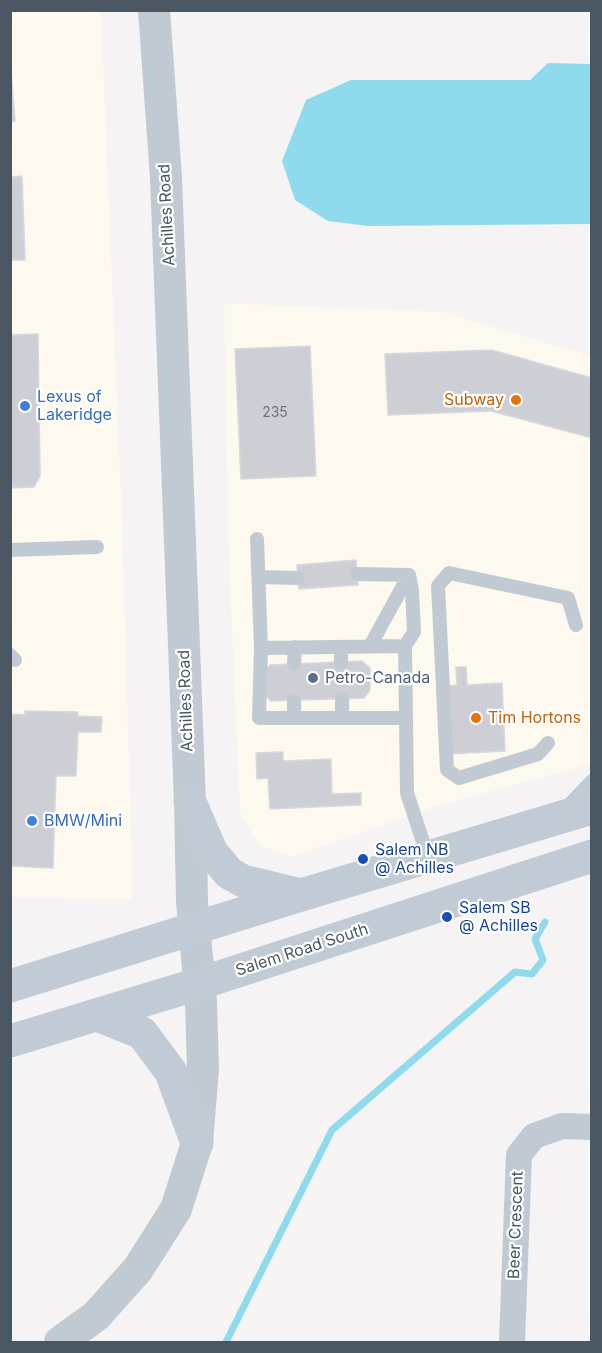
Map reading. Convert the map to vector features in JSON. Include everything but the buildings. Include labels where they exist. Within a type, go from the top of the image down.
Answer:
[{"type":"main road","points":[[190,802],[212,853],[229,873],[243,881],[301,895]]},
{"type":"main road","points":[[10,986],[591,808]]},
{"type":"main road","name":"Salem Road South","points":[[10,1041],[198,984],[591,856]]},
{"type":"main road","points":[[97,1015],[142,1033],[171,1071],[197,1143]]},
{"type":"street","name":"Achilles Road","points":[[60,1342],[96,1316],[138,1269],[176,1209],[197,1143],[203,1069],[194,930],[166,178],[154,10]]},
{"type":"street","name":"Beer Crescent","points":[[512,1342],[519,1155],[534,1136],[562,1126],[591,1127]]},
{"type":"lane","points":[[257,539],[261,648],[259,718],[406,718]]},
{"type":"lane","points":[[10,550],[97,547]]},
{"type":"lane","points":[[548,743],[538,754],[459,778],[447,770],[438,586],[449,573],[568,598],[576,625]]},
{"type":"lane","points":[[357,574],[408,576]]},
{"type":"lane","points":[[408,576],[412,590],[414,633],[405,646],[407,793],[428,857]]},
{"type":"lane","points":[[370,646],[408,576]]},
{"type":"lane","points":[[259,577],[298,578]]},
{"type":"lane","points":[[341,662],[342,646]]},
{"type":"lane","points":[[261,648],[405,646]]},
{"type":"lane","points":[[294,664],[295,647]]},
{"type":"lane","points":[[10,655],[15,660],[10,660]]},
{"type":"lane","points":[[342,699],[342,718]]},
{"type":"lane","points":[[294,701],[294,718]]},
{"type":"lane","points":[[557,819],[591,781]]},
{"type":"shaded area","points":[[11,11],[101,11],[122,519],[133,899],[11,897]]},
{"type":"shaded area","points":[[224,303],[442,312],[591,356],[591,764],[434,807],[292,857],[260,846],[240,813],[229,561]]},
{"type":"water","points":[[548,63],[591,64],[591,224],[368,226],[328,221],[295,200],[282,161],[306,100],[351,80],[530,80]]},
{"type":"waterway","points":[[226,1342],[332,1130],[515,972],[532,974],[543,960],[535,939],[545,922]]},
{"type":"place","name":"Subway","points":[[516,400]]},
{"type":"place","name":"Lexus of Lakeridge","points":[[25,406]]},
{"type":"place","name":"Petro-Canada","points":[[313,678]]},
{"type":"place","name":"Tim Hortons","points":[[476,718]]},
{"type":"place","name":"BMW/Mini","points":[[32,821]]},
{"type":"place","name":"Salem NB @ Achilles","points":[[363,859]]},
{"type":"place","name":"Salem SB @ Achilles","points":[[447,917]]}]
